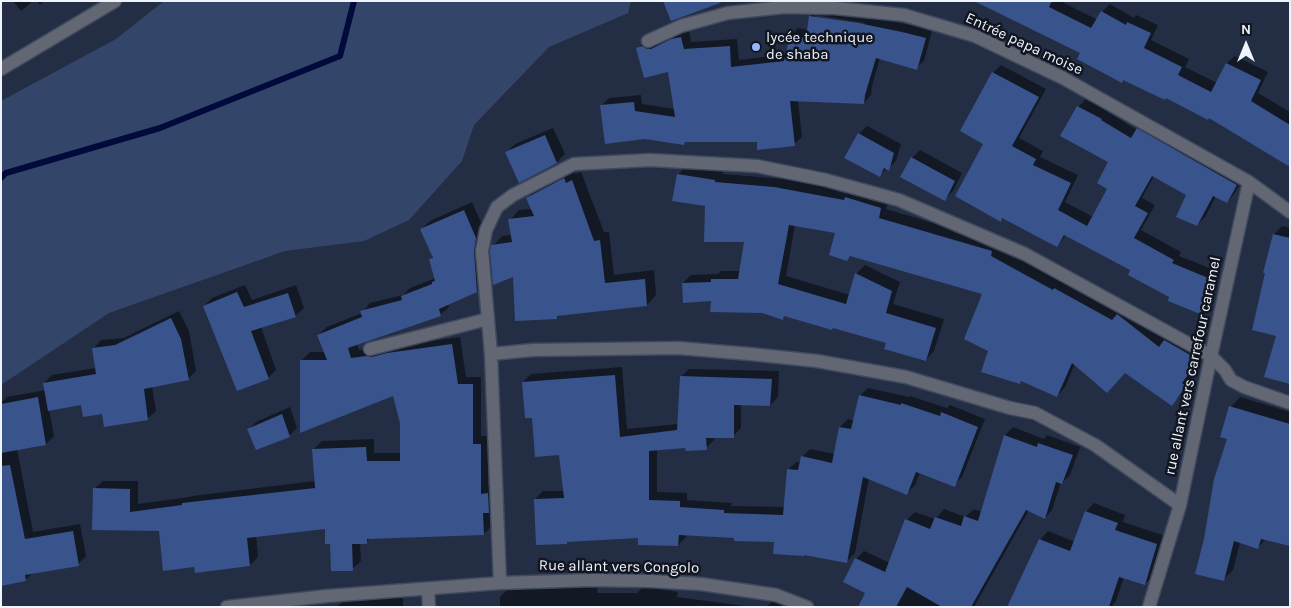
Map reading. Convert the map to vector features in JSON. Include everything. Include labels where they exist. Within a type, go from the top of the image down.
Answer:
[{"type":"street","points":[[1,69],[115,1]]},
{"type":"street","name":"Entrée papa moise","points":[[648,41],[681,26],[728,13],[784,6],[904,14],[975,36],[1064,78],[1249,182]]},
{"type":"street","points":[[500,583],[491,354],[482,251],[486,230],[497,207],[513,195],[574,164],[650,160],[757,166],[826,180],[898,200],[1025,254],[1211,356],[1225,370],[1231,380],[1244,387],[1290,403]]},
{"type":"street","points":[[1249,182],[1290,212]]},
{"type":"street","name":"rue allant vers carrefour caramel","points":[[1153,606],[1180,505],[1249,182]]},
{"type":"street","points":[[370,349],[488,319]]},
{"type":"street","points":[[491,354],[533,350],[678,348],[817,361],[906,377],[1010,408],[1035,413],[1095,445],[1180,505]]},
{"type":"street","name":"Rue allant vers Congolo","points":[[227,607],[327,596],[500,583],[592,580],[700,584],[776,594],[807,607]]},
{"type":"street","points":[[428,589],[429,607]]},
{"type":"shaded area","points":[[164,1],[631,1],[628,13],[549,47],[474,125],[462,161],[409,220],[364,241],[285,251],[109,313],[1,385],[1,101],[116,39]]},
{"type":"building","points":[[663,1],[719,1],[720,3],[671,21]]},
{"type":"building","points":[[974,1],[1052,1],[1049,7],[1091,28],[1101,11],[1126,25],[1127,22],[1151,33],[1144,48],[1182,67],[1178,75],[1211,92],[1226,63],[1261,80],[1251,101],[1290,125],[1290,167],[1209,118],[1208,120],[1166,98],[1165,100],[1123,80],[1122,83],[1077,59],[1080,53]]},
{"type":"building","points":[[809,16],[858,23],[926,38],[917,70],[876,58],[864,104],[790,101],[795,146],[757,150],[757,142],[685,142],[684,145],[645,139],[605,144],[600,105],[634,102],[635,111],[675,117],[668,72],[644,78],[636,48],[642,46],[651,49],[671,39],[681,37],[684,49],[730,46],[731,67],[784,61],[790,35],[806,38]]},
{"type":"building","points":[[992,72],[1039,97],[1012,146],[1036,159],[1033,165],[1071,183],[1058,210],[1087,226],[1107,189],[1097,183],[1108,162],[1060,136],[1077,106],[1102,119],[1131,138],[1137,128],[1237,185],[1227,203],[1213,196],[1197,226],[1176,217],[1186,195],[1152,176],[1135,206],[1148,213],[1134,238],[1174,260],[1172,263],[1213,280],[1200,314],[1168,301],[1169,297],[1128,275],[1130,270],[1064,235],[1057,247],[1002,218],[1001,222],[955,196],[983,144],[960,131]]},
{"type":"building","points":[[858,133],[894,153],[889,171],[884,168],[880,177],[844,158]]},
{"type":"building","points":[[545,135],[557,163],[519,183],[505,152]]},
{"type":"building","points":[[911,157],[955,181],[945,201],[900,177]]},
{"type":"building","points":[[677,174],[715,180],[715,182],[774,187],[844,200],[845,197],[881,208],[879,218],[992,251],[991,256],[1112,320],[1117,314],[1159,347],[1164,340],[1199,360],[1182,383],[1186,386],[1172,406],[1125,373],[1107,393],[1072,363],[1057,397],[1021,381],[1020,384],[981,372],[988,351],[964,339],[982,294],[850,256],[847,261],[829,255],[835,233],[789,225],[778,284],[846,304],[855,273],[892,291],[886,313],[936,328],[926,361],[884,349],[886,343],[784,316],[783,320],[762,313],[710,312],[711,301],[683,303],[682,283],[711,282],[711,279],[738,279],[744,242],[704,242],[705,206],[672,201]]},
{"type":"building","points":[[564,178],[566,183],[572,180],[594,241],[600,240],[605,283],[645,279],[647,306],[557,316],[557,319],[515,321],[513,277],[493,285],[491,245],[512,242],[508,219],[534,216],[526,198]]},
{"type":"building","points":[[464,210],[476,238],[474,252],[477,292],[439,309],[441,316],[348,348],[351,358],[372,357],[387,353],[452,344],[458,384],[473,384],[473,444],[481,444],[481,494],[488,493],[489,513],[483,513],[484,535],[367,539],[367,544],[352,544],[353,571],[331,571],[330,544],[325,544],[325,529],[247,538],[250,566],[195,573],[194,567],[163,571],[159,531],[92,530],[93,488],[130,489],[130,512],[182,505],[182,503],[315,488],[312,449],[366,447],[367,461],[400,461],[400,423],[393,396],[300,433],[300,360],[327,360],[317,335],[362,317],[360,311],[402,300],[401,296],[432,284],[435,281],[429,259],[433,258],[420,229]]},
{"type":"building","points":[[1273,234],[1290,238],[1290,384],[1264,377],[1276,336],[1252,330]]},
{"type":"building","points":[[237,292],[244,307],[288,293],[296,317],[251,331],[269,379],[237,391],[203,306]]},
{"type":"building","points":[[171,318],[181,339],[189,380],[144,389],[148,420],[104,427],[102,414],[83,417],[81,405],[48,411],[43,383],[96,374],[92,348],[115,345]]},
{"type":"building","points":[[615,375],[620,437],[677,430],[680,376],[772,379],[770,406],[734,405],[734,438],[706,438],[707,450],[686,451],[685,448],[649,451],[649,500],[680,501],[680,507],[724,510],[724,513],[783,515],[787,469],[798,470],[801,456],[832,463],[839,427],[851,429],[859,395],[901,405],[901,403],[940,416],[941,412],[978,427],[955,487],[916,472],[907,495],[863,477],[847,563],[804,555],[773,554],[774,542],[734,541],[734,538],[679,535],[678,546],[638,545],[638,538],[536,545],[534,499],[564,498],[559,455],[535,457],[532,418],[525,418],[522,382]]},
{"type":"building","points":[[38,397],[46,445],[1,453],[1,404]]},
{"type":"building","points":[[1229,406],[1290,424],[1290,546],[1261,539],[1258,549],[1234,541],[1224,581],[1195,574],[1204,539],[1214,479],[1227,439],[1220,437]]},
{"type":"building","points":[[282,414],[290,437],[256,450],[247,429]]},
{"type":"building","points":[[1004,435],[1037,447],[1038,443],[1073,455],[1062,484],[1056,482],[1045,519],[1026,510],[971,607],[942,607],[907,587],[896,607],[858,607],[865,593],[843,582],[855,558],[885,572],[905,519],[930,529],[935,517],[961,526],[964,516],[978,521]]},
{"type":"building","points":[[10,465],[25,539],[73,531],[79,566],[25,575],[26,581],[1,586],[1,466]]},
{"type":"building","points":[[1085,511],[1118,523],[1115,530],[1157,544],[1145,585],[1119,577],[1109,607],[1007,607],[1039,539],[1070,551]]},
{"type":"waterway","points":[[1,178],[6,173],[160,128],[340,56],[354,1]]},
{"type":"place","name":"lycée technique de shaba","points":[[756,47]]}]
